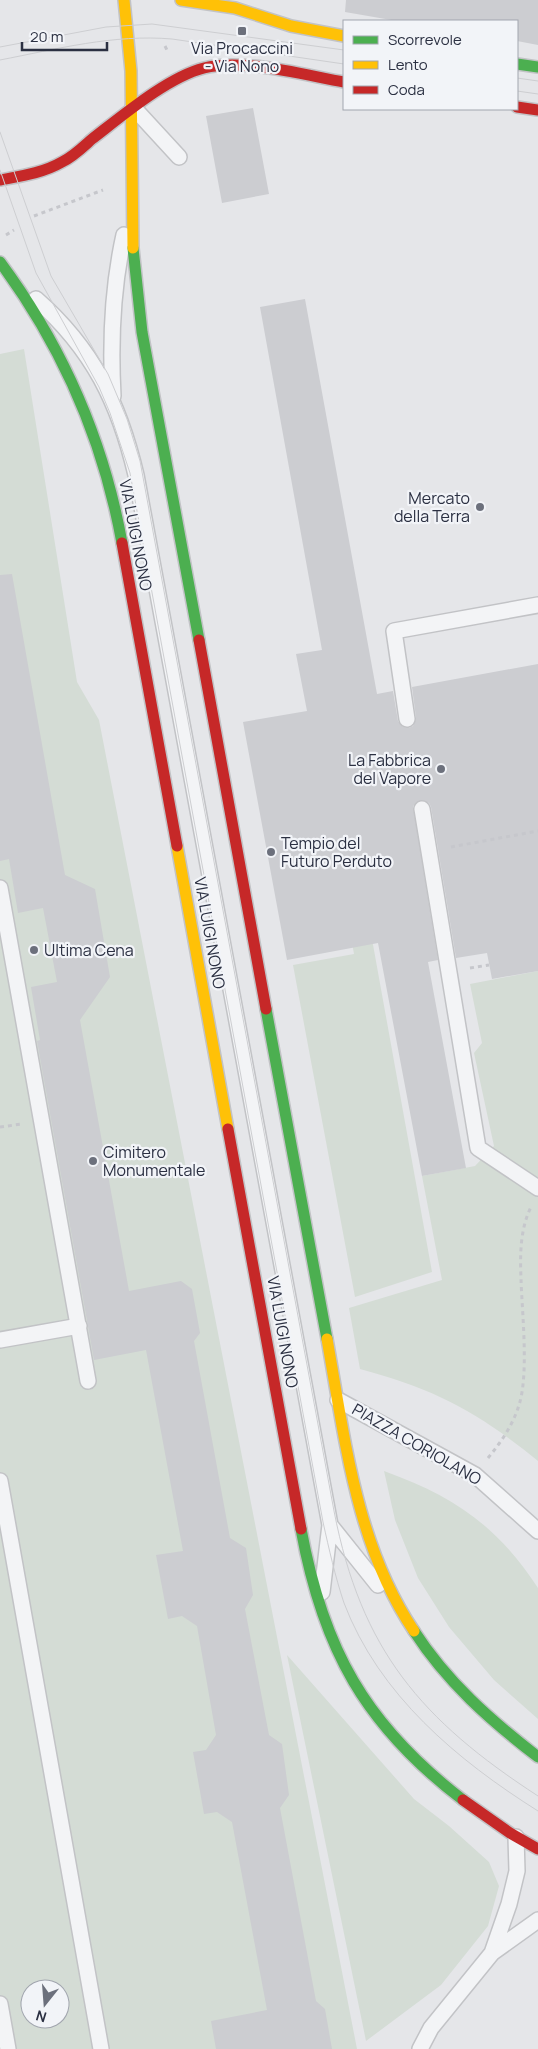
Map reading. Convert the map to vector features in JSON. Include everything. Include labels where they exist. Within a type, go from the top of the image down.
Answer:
[{"type":"main road","points":[[124,0],[130,37],[133,107],[131,206],[134,268],[142,332],[338,1400],[368,1536],[377,1563],[402,1613],[461,1691],[494,1723],[538,1757]]},
{"type":"main road","points":[[181,0],[228,6],[253,12],[291,26],[343,36]]},
{"type":"main road","points":[[518,64],[538,67]]},
{"type":"main road","points":[[0,180],[33,174],[63,162],[133,107],[184,76],[204,68],[226,65],[248,66],[343,82]]},
{"type":"main road","points":[[518,107],[538,110]]},
{"type":"main road","name":"VIA LUIGI NONO","points":[[0,262],[42,322],[79,396],[100,450],[113,493],[307,1561],[320,1611]]},
{"type":"main road","points":[[320,1611],[339,1656],[362,1696],[406,1748],[471,1805],[516,1837],[538,1849]]},
{"type":"lane","points":[[133,107],[179,157]]},
{"type":"lane","points":[[113,400],[111,344],[113,297],[116,273],[131,206]]},
{"type":"lane","points":[[14,280],[55,315],[88,354],[113,400],[130,451],[143,508],[330,1524],[320,1611]]},
{"type":"lane","points":[[407,719],[394,631],[538,605]]},
{"type":"lane","points":[[422,809],[478,1148],[536,1194]]},
{"type":"lane","points":[[0,888],[6,953],[79,1326],[88,1382]]},
{"type":"lane","points":[[0,1340],[79,1326]]},
{"type":"lane","name":"PIAZZA CORIOLANO","points":[[338,1400],[474,1475],[538,1532]]},
{"type":"lane","points":[[0,1481],[101,2049]]},
{"type":"lane","points":[[330,1524],[357,1560],[402,1613]]},
{"type":"lane","points":[[492,1953],[509,1904],[517,1871],[516,1837]]},
{"type":"lane","points":[[420,2049],[431,2028],[492,1953],[538,1920]]},
{"type":"lane","points":[[0,2004],[8,2049]]},
{"type":"path","points":[[34,216],[111,187]]},
{"type":"path","points":[[428,851],[538,830]]},
{"type":"path","points":[[474,1475],[499,1444],[519,1405],[524,1384],[520,1262],[524,1230],[536,1194]]},
{"type":"shaded area","name":"Cimitero Monumentale","points":[[24,349],[77,682],[99,720],[357,2049],[0,2049],[0,354]]},
{"type":"shaded area","points":[[352,828],[432,1272],[355,1297],[293,965],[354,954],[332,831]]},
{"type":"shaded area","points":[[538,971],[538,1461],[495,1429],[455,1404],[411,1385],[360,1369],[349,1308],[442,1280],[422,1176],[475,1166],[494,1146],[474,1053],[482,1043],[470,984]]},
{"type":"shaded area","points":[[384,1471],[431,1491],[472,1515],[506,1547],[538,1588],[538,1719],[494,1680],[449,1627],[418,1578],[395,1520]]},
{"type":"shaded area","points":[[287,1655],[414,1799],[449,1826],[489,1862],[499,1886],[488,1926],[441,1985],[366,2041]]},
{"type":"building","points":[[346,0],[538,0],[538,45],[518,41],[518,20],[391,20],[345,12]]},
{"type":"building","points":[[253,108],[269,194],[222,203],[206,116]]},
{"type":"building","points":[[305,299],[377,694],[393,691],[398,721],[403,727],[409,728],[413,726],[416,718],[412,687],[538,664],[538,971],[492,979],[487,953],[456,958],[431,807],[429,803],[421,800],[413,806],[438,960],[428,962],[466,1168],[422,1176],[378,943],[287,960],[243,722],[307,711],[296,654],[322,650],[260,307]]},
{"type":"building","name":"Cimitero Monumentale","points":[[12,574],[65,875],[95,889],[110,977],[80,1020],[129,1291],[181,1281],[192,1289],[200,1333],[194,1341],[230,1538],[246,1548],[253,1595],[245,1609],[269,1735],[282,1744],[289,1795],[280,1808],[316,2001],[325,2009],[332,2049],[216,2049],[211,2021],[267,2010],[232,1822],[217,1812],[204,1814],[193,1752],[206,1750],[216,1735],[197,1626],[182,1616],[168,1619],[156,1555],[183,1551],[146,1350],[94,1360],[37,1041],[40,1040],[31,987],[57,982],[43,908],[18,913],[9,859],[0,861],[0,575]]},
{"type":"tram line","points":[[0,47],[106,27],[152,24],[343,50]]},
{"type":"tram line","points":[[0,60],[64,47],[150,38],[172,39],[343,64]]},
{"type":"tram line","points":[[518,78],[538,81]]},
{"type":"tram line","points":[[518,91],[538,94]]},
{"type":"tram line","points":[[0,132],[51,276],[108,374],[127,419],[140,461],[334,1511],[346,1560],[361,1603],[380,1642],[402,1677],[429,1709],[461,1739],[497,1768],[538,1796]]},
{"type":"tram line","points":[[0,170],[36,273],[99,387],[110,413],[130,473],[323,1522],[344,1603],[359,1636],[399,1696],[450,1747],[478,1770],[538,1811]]},
{"type":"traffic: fast","points":[[518,64],[538,67]]},
{"type":"traffic: fast","points":[[133,248],[142,332],[199,640]]},
{"type":"traffic: fast","points":[[0,262],[23,294],[43,327],[78,395],[104,467],[122,543]]},
{"type":"traffic: fast","points":[[266,1009],[327,1339]]},
{"type":"traffic: fast","points":[[301,1529],[310,1572],[322,1611],[336,1648],[354,1681],[374,1713],[399,1743],[429,1772],[463,1800]]},
{"type":"traffic: fast","points":[[414,1631],[455,1684],[503,1729],[538,1757]]},
{"type":"traffic: slow","points":[[124,0],[131,71],[133,248]]},
{"type":"traffic: slow","points":[[181,0],[235,8],[291,26],[343,36]]},
{"type":"traffic: slow","points":[[177,846],[228,1129]]},
{"type":"traffic: slow","points":[[327,1339],[347,1453],[366,1527],[378,1563],[394,1598],[414,1631]]},
{"type":"traffic: jam","points":[[0,180],[40,171],[66,160],[146,98],[176,80],[204,68],[220,65],[255,66],[343,82]]},
{"type":"traffic: jam","points":[[518,107],[538,110]]},
{"type":"traffic: jam","points":[[122,543],[177,846]]},
{"type":"traffic: jam","points":[[199,640],[266,1009]]},
{"type":"traffic: jam","points":[[228,1129],[301,1529]]},
{"type":"traffic: jam","points":[[463,1800],[510,1833],[538,1849]]},
{"type":"place","name":"Via Procaccini - Via Nono","points":[[242,31]]},
{"type":"place","name":"Mercato della Terra","points":[[480,507]]},
{"type":"place","name":"La Fabbrica del Vapore","points":[[441,769]]},
{"type":"place","name":"Tempio del Futuro Perduto","points":[[271,852]]},
{"type":"place","name":"Ultima Cena","points":[[34,950]]},
{"type":"place","name":"Cimitero Monumentale","points":[[93,1161]]}]
